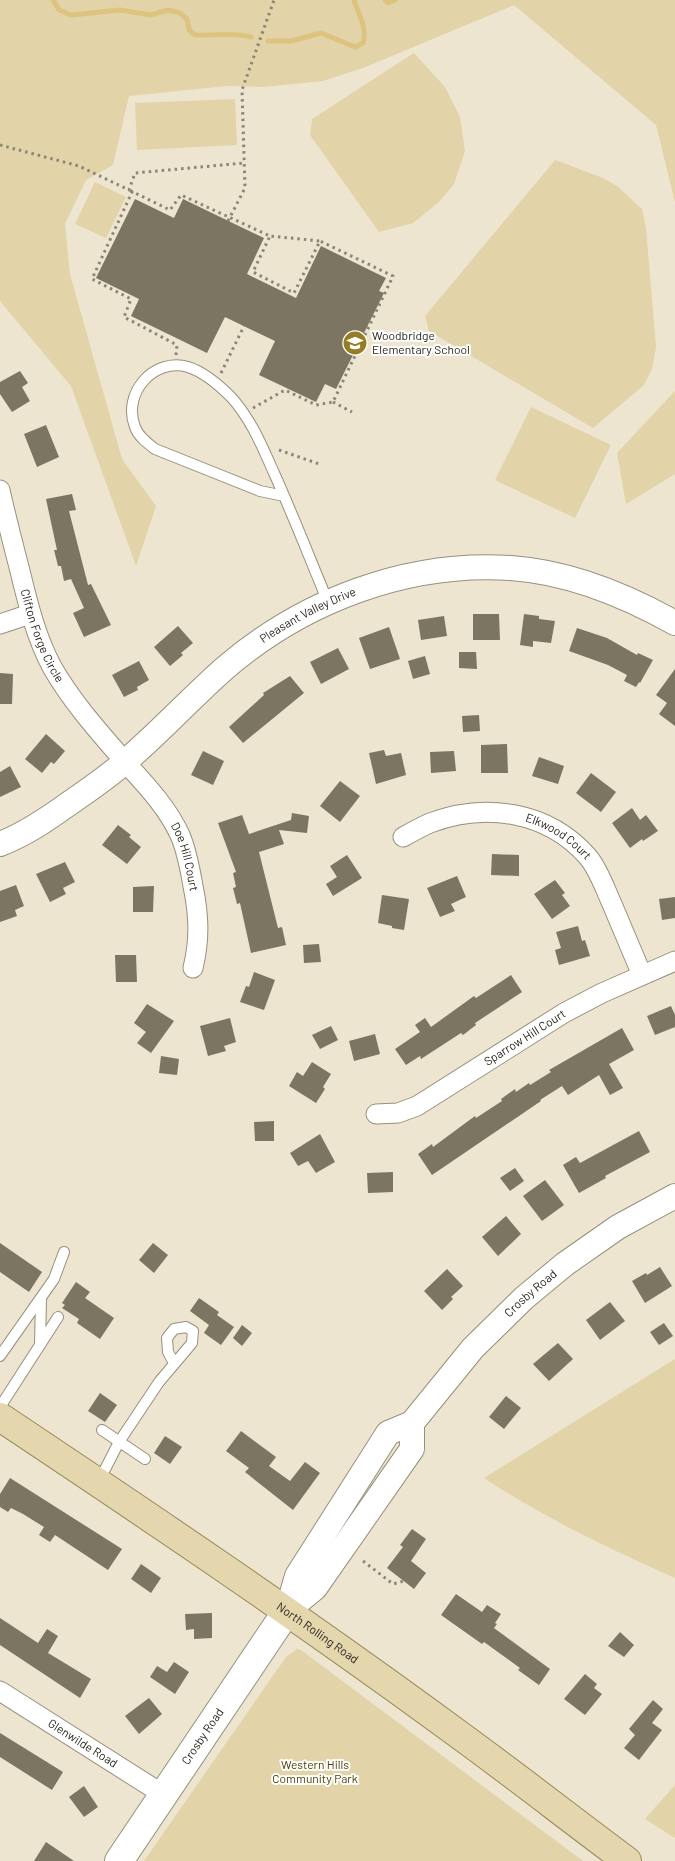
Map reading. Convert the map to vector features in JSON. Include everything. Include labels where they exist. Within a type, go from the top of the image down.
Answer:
[{"type":"main road","name":"North Rolling Road","points":[[0,1416],[287,1611],[455,1731],[627,1861]]},
{"type":"main road","name":"Crosby Road","points":[[119,1861],[287,1611]]},
{"type":"street","name":"Clifton Forge Circle","points":[[0,490],[30,614],[40,642],[67,692],[125,762]]},
{"type":"street","name":"Pleasant Valley Drive","points":[[0,844],[47,819],[125,762],[225,668],[259,642],[290,621],[328,602],[375,584],[420,574],[465,568],[511,568],[549,574],[624,597],[675,623]]},
{"type":"street","points":[[0,624],[30,614]]},
{"type":"street","name":"Doe Hill Court","points":[[125,762],[155,794],[180,836],[189,864],[198,909],[200,930],[193,968]]},
{"type":"street","name":"Elkwood Court","points":[[403,837],[430,823],[479,812],[516,814],[539,822],[559,832],[588,858],[601,880],[642,975]]},
{"type":"street","name":"Sparrow Hill Court","points":[[376,1114],[398,1113],[417,1106],[564,1013],[602,993],[675,961]]},
{"type":"street","name":"Crosby Road","points":[[287,1611],[297,1576],[388,1434],[412,1423],[474,1348],[524,1298],[565,1264],[618,1227],[675,1196]]},
{"type":"street","name":"Glenwilde Road","points":[[0,1691],[164,1795]]},
{"type":"lane","points":[[284,496],[260,491],[155,449],[144,440],[135,428],[132,401],[139,386],[147,376],[161,368],[187,367],[202,373],[216,383],[244,413],[256,434],[284,496],[328,602]]},
{"type":"lane","points":[[0,1356],[54,1280],[64,1252]]},
{"type":"lane","points":[[40,1345],[41,1298]]},
{"type":"lane","points":[[0,1407],[58,1317]]},
{"type":"lane","points":[[98,1482],[119,1442],[174,1363]]},
{"type":"lane","points":[[102,1430],[144,1460]]},
{"type":"path","points":[[229,219],[245,188],[242,90],[274,0]]},
{"type":"path","points":[[0,145],[79,166],[170,210],[181,195],[229,219],[270,236],[320,241],[393,276],[333,402]]},
{"type":"path","points":[[176,366],[177,345],[124,317],[131,299],[92,279],[132,192],[129,190],[135,173],[244,163]]},
{"type":"path","points":[[270,236],[253,272],[294,293],[320,241]]},
{"type":"path","points":[[216,383],[244,326]]},
{"type":"path","points":[[244,413],[285,390],[316,406],[333,402],[352,412]]},
{"type":"path","points":[[279,450],[322,465]]},
{"type":"path","points":[[363,1561],[393,1584],[404,1582]]},
{"type":"green space","points":[[0,0],[675,0],[675,202],[656,125],[514,5],[363,68],[323,81],[264,87],[227,86],[129,96],[113,165],[86,180],[65,224],[70,274],[122,459],[156,506],[136,566],[71,386],[0,301]]},
{"type":"green space","points":[[414,53],[445,87],[460,117],[465,151],[454,184],[438,203],[413,223],[379,232],[310,135],[312,119]]},
{"type":"green space","points":[[235,99],[237,145],[137,150],[135,103]]},
{"type":"green space","points":[[555,160],[603,178],[617,186],[642,209],[646,228],[656,347],[652,369],[644,385],[593,428],[429,331],[425,316]]},
{"type":"green space","points":[[95,182],[126,197],[106,238],[75,224]]},
{"type":"green space","points":[[675,391],[675,474],[626,504],[617,453]]},
{"type":"green space","points":[[531,407],[611,445],[575,518],[495,480]]},
{"type":"green space","points":[[675,1359],[675,1578],[578,1532],[507,1493],[484,1478]]},
{"type":"green space","name":"Western Hills Community Park","points":[[297,1649],[301,1650],[583,1861],[144,1861],[286,1657]]},
{"type":"green space","points":[[675,1785],[675,1838],[645,1819]]},
{"type":"building","points":[[135,199],[174,218],[183,199],[264,238],[247,274],[296,298],[321,246],[386,278],[379,291],[384,293],[336,389],[325,384],[316,402],[259,375],[275,341],[225,317],[207,353],[131,316],[139,299],[96,278]]},
{"type":"building","points":[[20,371],[28,383],[22,387],[30,401],[12,412],[0,394],[0,382]]},
{"type":"building","points":[[46,425],[59,457],[37,467],[24,434]]},
{"type":"building","points":[[72,494],[76,510],[69,511],[88,585],[91,584],[111,625],[84,637],[73,613],[84,608],[71,579],[64,581],[61,566],[58,566],[54,550],[57,550],[46,499]]},
{"type":"building","points":[[473,614],[499,614],[500,640],[473,640]]},
{"type":"building","points":[[524,614],[539,616],[539,619],[555,621],[551,643],[533,641],[533,647],[520,645]]},
{"type":"building","points":[[444,616],[447,636],[421,640],[418,620]]},
{"type":"building","points":[[178,626],[193,643],[170,666],[154,647]]},
{"type":"building","points":[[389,627],[400,659],[370,669],[359,638]]},
{"type":"building","points":[[577,628],[607,638],[637,655],[638,653],[653,660],[640,683],[636,687],[624,681],[627,675],[608,665],[569,651]]},
{"type":"building","points":[[338,648],[349,669],[321,684],[310,662]]},
{"type":"building","points":[[459,652],[476,652],[477,669],[459,668]]},
{"type":"building","points":[[425,656],[430,674],[413,679],[408,661]]},
{"type":"building","points":[[139,661],[149,680],[137,687],[138,690],[124,697],[112,675]]},
{"type":"building","points":[[675,669],[675,726],[659,714],[667,703],[656,695]]},
{"type":"building","points":[[0,673],[13,674],[12,704],[0,704]]},
{"type":"building","points":[[290,676],[304,693],[243,743],[229,727],[264,695],[263,693]]},
{"type":"building","points":[[479,715],[480,731],[463,732],[462,716]]},
{"type":"building","points":[[46,734],[65,751],[54,764],[51,762],[42,773],[25,759]]},
{"type":"building","points":[[507,744],[508,773],[481,773],[481,745]]},
{"type":"building","points":[[384,750],[386,756],[401,753],[406,775],[376,784],[369,753]]},
{"type":"building","points":[[203,751],[224,761],[213,785],[191,775]]},
{"type":"building","points":[[454,751],[456,771],[431,773],[430,752]]},
{"type":"building","points":[[539,757],[564,766],[558,784],[532,776]]},
{"type":"building","points":[[10,766],[21,787],[0,797],[0,772]]},
{"type":"building","points":[[591,773],[616,792],[601,812],[576,793]]},
{"type":"building","points":[[340,781],[360,796],[340,822],[320,806]]},
{"type":"building","points":[[632,808],[640,820],[646,815],[658,831],[630,848],[612,823]]},
{"type":"building","points":[[292,813],[309,816],[307,833],[279,830],[284,844],[259,852],[278,928],[282,927],[286,945],[251,953],[240,903],[237,904],[233,888],[236,887],[233,873],[236,872],[218,823],[242,815],[249,834],[291,820]]},
{"type":"building","points":[[118,825],[131,835],[129,837],[141,847],[127,864],[102,845]]},
{"type":"building","points":[[492,854],[519,855],[519,876],[491,875]]},
{"type":"building","points":[[347,855],[362,878],[333,896],[326,884],[337,877],[330,866]]},
{"type":"building","points":[[65,862],[75,882],[63,888],[66,894],[50,902],[36,874]]},
{"type":"building","points":[[457,876],[466,897],[451,904],[455,911],[440,917],[427,888]]},
{"type":"building","points":[[555,880],[565,893],[562,895],[570,906],[552,919],[534,894]]},
{"type":"building","points":[[16,885],[24,906],[15,910],[17,916],[0,922],[0,891]]},
{"type":"building","points":[[154,886],[153,912],[133,912],[133,887]]},
{"type":"building","points":[[382,895],[409,899],[404,930],[378,923]]},
{"type":"building","points":[[675,897],[675,918],[662,920],[659,899]]},
{"type":"building","points":[[578,926],[582,941],[585,940],[590,956],[559,965],[555,950],[561,948],[556,932]]},
{"type":"building","points":[[319,944],[321,962],[304,963],[303,945]]},
{"type":"building","points":[[115,955],[136,955],[137,982],[116,982]]},
{"type":"building","points":[[254,972],[275,980],[264,1010],[240,1002],[246,986],[249,987]]},
{"type":"building","points":[[511,975],[522,992],[475,1023],[476,1025],[463,1035],[461,1033],[421,1059],[420,1056],[406,1065],[395,1049],[420,1032],[415,1025],[425,1018],[431,1027],[474,996],[476,998]]},
{"type":"building","points":[[147,1004],[174,1021],[151,1053],[137,1043],[146,1032],[134,1023]]},
{"type":"building","points":[[671,1006],[675,1015],[675,1027],[655,1035],[647,1016]]},
{"type":"building","points":[[230,1018],[236,1042],[224,1046],[226,1051],[208,1056],[200,1026]]},
{"type":"building","points":[[331,1026],[338,1040],[320,1049],[312,1035]]},
{"type":"building","points":[[622,1028],[634,1050],[609,1064],[623,1088],[610,1095],[599,1075],[568,1095],[562,1086],[432,1175],[418,1154],[432,1144],[433,1147],[475,1116],[476,1118],[502,1101],[501,1099],[515,1089],[516,1092],[529,1083],[530,1085],[551,1072],[549,1070]]},
{"type":"building","points":[[375,1034],[380,1054],[354,1061],[349,1041]]},
{"type":"building","points":[[161,1056],[179,1059],[177,1075],[159,1073]]},
{"type":"building","points":[[312,1062],[331,1074],[323,1087],[325,1089],[316,1103],[289,1086],[297,1072],[303,1076]]},
{"type":"building","points":[[274,1121],[274,1141],[255,1141],[254,1122]]},
{"type":"building","points":[[639,1131],[650,1152],[605,1176],[606,1178],[579,1193],[563,1165],[576,1157],[580,1163]]},
{"type":"building","points":[[320,1134],[335,1162],[316,1173],[308,1161],[298,1166],[290,1153]]},
{"type":"building","points":[[515,1168],[524,1181],[510,1191],[500,1178]]},
{"type":"building","points":[[393,1172],[393,1192],[368,1193],[367,1173]]},
{"type":"building","points":[[545,1180],[564,1205],[542,1221],[523,1196]]},
{"type":"building","points":[[506,1216],[521,1234],[498,1256],[482,1237]]},
{"type":"building","points":[[0,1243],[42,1272],[29,1292],[0,1272]]},
{"type":"building","points":[[153,1243],[168,1255],[154,1273],[139,1260]]},
{"type":"building","points":[[660,1267],[672,1286],[645,1303],[632,1281]]},
{"type":"building","points":[[447,1269],[463,1286],[451,1297],[453,1299],[442,1310],[424,1291]]},
{"type":"building","points":[[76,1282],[90,1292],[85,1298],[114,1318],[100,1339],[77,1323],[79,1319],[62,1308],[65,1305],[62,1303]]},
{"type":"building","points":[[199,1298],[219,1312],[217,1315],[234,1327],[221,1345],[204,1333],[209,1325],[190,1311]]},
{"type":"building","points":[[610,1302],[625,1321],[600,1340],[586,1320]]},
{"type":"building","points":[[664,1323],[673,1336],[659,1345],[650,1332]]},
{"type":"building","points":[[242,1325],[252,1333],[242,1346],[233,1338]]},
{"type":"building","points":[[558,1343],[573,1359],[549,1381],[533,1364]]},
{"type":"building","points":[[100,1393],[117,1405],[105,1422],[88,1411]]},
{"type":"building","points":[[506,1396],[521,1408],[504,1429],[489,1417]]},
{"type":"building","points":[[241,1431],[276,1457],[269,1466],[290,1481],[305,1462],[320,1473],[293,1510],[245,1472],[249,1468],[226,1451]]},
{"type":"building","points":[[165,1436],[182,1447],[170,1464],[154,1453]]},
{"type":"building","points":[[10,1478],[122,1549],[108,1570],[55,1535],[50,1542],[39,1535],[44,1527],[23,1514],[11,1508],[8,1512],[0,1507],[0,1494]]},
{"type":"building","points":[[412,1529],[426,1539],[411,1561],[426,1573],[414,1589],[387,1568],[403,1547],[400,1545]]},
{"type":"building","points":[[141,1564],[161,1578],[151,1593],[131,1579]]},
{"type":"building","points":[[456,1594],[482,1612],[487,1605],[501,1614],[494,1628],[550,1669],[539,1685],[518,1670],[520,1668],[484,1642],[482,1644],[441,1615]]},
{"type":"building","points":[[212,1613],[212,1638],[194,1639],[194,1629],[186,1630],[185,1614]]},
{"type":"building","points":[[0,1618],[38,1643],[47,1629],[58,1636],[48,1653],[91,1679],[80,1698],[0,1645]]},
{"type":"building","points":[[620,1632],[634,1645],[624,1657],[608,1646]]},
{"type":"building","points":[[174,1662],[189,1672],[175,1694],[150,1677],[157,1666],[167,1672]]},
{"type":"building","points":[[585,1674],[597,1684],[594,1688],[602,1694],[585,1715],[564,1699]]},
{"type":"building","points":[[149,1698],[162,1714],[139,1734],[125,1716]]},
{"type":"building","points":[[653,1700],[663,1709],[652,1723],[662,1730],[639,1760],[624,1748],[635,1735],[629,1729]]},
{"type":"building","points":[[0,1733],[63,1772],[52,1790],[0,1757]]},
{"type":"building","points":[[84,1786],[98,1807],[84,1817],[69,1797]]},
{"type":"building","points":[[46,1842],[74,1861],[34,1861]]},
{"type":"waterway","points":[[53,0],[59,10],[71,15],[120,10],[151,15],[168,10],[180,13],[187,19],[189,30],[195,35],[230,34],[251,37]]},
{"type":"waterway","points":[[268,41],[291,41],[321,33],[355,47],[363,43],[364,32],[354,0]]},
{"type":"waterway","points":[[385,0],[388,3],[395,0]]},
{"type":"place","name":"Woodbridge Elementary School","points":[[355,343]]}]
